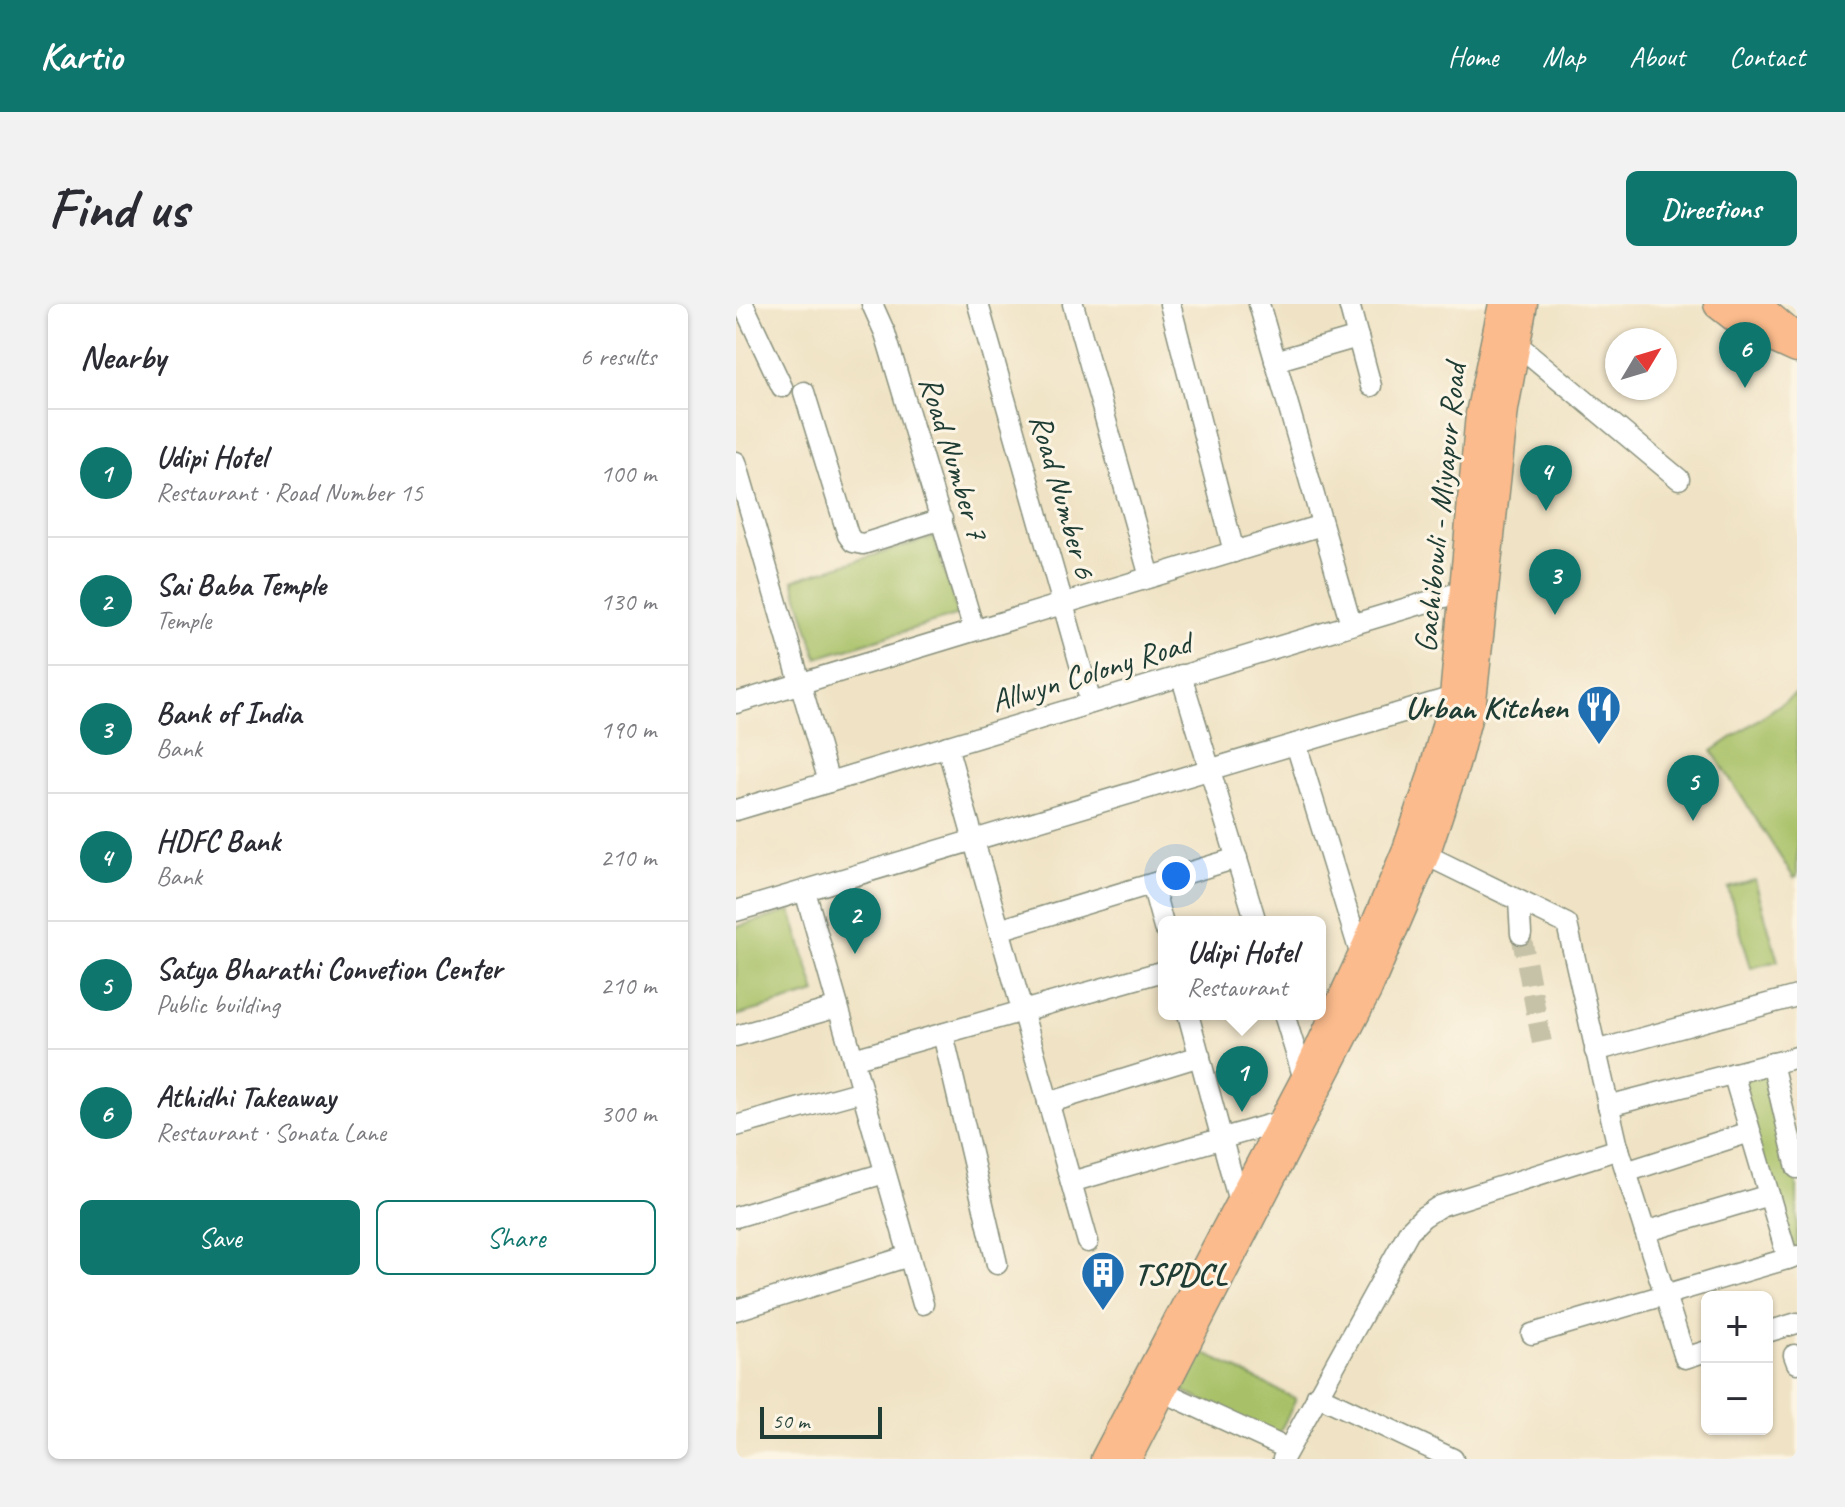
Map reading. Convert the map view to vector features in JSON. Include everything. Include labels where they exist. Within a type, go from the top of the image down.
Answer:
[{"type":"highway","points":[[1719,304],[1746,325],[1797,348]]},
{"type":"highway","points":[[1754,304],[1797,341]]},
{"type":"main road","points":[[1128,1459],[1368,991],[1426,855],[1456,765],[1473,700],[1505,409],[1517,344],[1507,304]]},
{"type":"main road","name":"Gachibowli - Miyapur Road","points":[[1104,1459],[1304,1079],[1406,849],[1453,697],[1479,414],[1507,304]]},
{"type":"street","points":[[743,304],[782,387]]},
{"type":"street","name":"Road Number 7","points":[[872,304],[885,333],[974,630]]},
{"type":"street","name":"Road Number 6","points":[[978,304],[1091,703]]},
{"type":"street","points":[[1073,304],[1150,577]]},
{"type":"street","points":[[1170,304],[1234,552]]},
{"type":"street","points":[[1259,304],[1351,624]]},
{"type":"street","points":[[1349,304],[1371,386]]},
{"type":"street","points":[[1275,361],[1358,337]]},
{"type":"street","points":[[1517,344],[1679,479]]},
{"type":"street","points":[[804,392],[848,535],[853,542],[863,544],[942,519]]},
{"type":"street","points":[[736,462],[829,782]]},
{"type":"street","points":[[736,703],[1322,525]]},
{"type":"street","name":"Allwyn Colony Road","points":[[736,810],[1464,591]]},
{"type":"street","points":[[1181,675],[1254,916]]},
{"type":"street","points":[[736,911],[1453,697]]},
{"type":"street","points":[[1296,744],[1361,956]]},
{"type":"street","points":[[947,746],[1088,1242]]},
{"type":"street","points":[[1426,855],[1567,924],[1626,1172],[1685,1358],[1701,1353]]},
{"type":"street","points":[[999,930],[1237,858]]},
{"type":"street","points":[[1152,884],[1161,916]]},
{"type":"street","points":[[805,891],[923,1304]]},
{"type":"street","points":[[1519,901],[1521,934]]},
{"type":"street","points":[[853,1059],[1158,973]]},
{"type":"street","points":[[1595,1051],[1797,996]]},
{"type":"street","points":[[736,1036],[838,1007]]},
{"type":"street","points":[[1190,1020],[1239,1202]]},
{"type":"street","points":[[1286,1020],[1304,1079]]},
{"type":"street","points":[[943,1034],[997,1264]]},
{"type":"street","points":[[1048,1103],[1200,1056]]},
{"type":"street","points":[[1608,1106],[1797,1057]]},
{"type":"street","points":[[1772,1063],[1792,1126],[1797,1168]]},
{"type":"street","points":[[1532,1334],[1792,1258],[1769,1195],[1733,1073]]},
{"type":"street","points":[[736,1126],[862,1091]]},
{"type":"street","points":[[1071,1182],[1282,1121]]},
{"type":"street","points":[[1626,1172],[1750,1132]]},
{"type":"street","points":[[1164,1392],[1285,1454],[1409,1231],[1423,1217],[1440,1206],[1619,1149]]},
{"type":"street","points":[[736,1217],[885,1173]]},
{"type":"street","points":[[1645,1232],[1769,1195]]},
{"type":"street","points":[[736,1310],[909,1256]]},
{"type":"street","points":[[1773,1330],[1797,1323]]},
{"type":"street","points":[[1317,1395],[1453,1459]]},
{"type":"green space","points":[[934,537],[958,615],[817,658],[793,580]]},
{"type":"green space","points":[[1797,693],[1797,876],[1794,878],[1712,751]]},
{"type":"green space","points":[[1755,880],[1778,961],[1751,968],[1728,888]]},
{"type":"green space","points":[[791,911],[816,993],[736,1016],[736,927]]},
{"type":"green space","points":[[1772,1063],[1797,1168],[1797,1256],[1733,1073]]},
{"type":"green space","points":[[1202,1352],[1296,1399],[1277,1438],[1183,1391]]},
{"type":"tunnel","points":[[1521,934],[1542,1043]]},
{"type":"place","name":"Athidhi Takeaway","points":[[1745,388]]},
{"type":"place","name":"HDFC Bank","points":[[1546,511]]},
{"type":"place","name":"Bank of India","points":[[1555,615]]},
{"type":"place","name":"Urban Kitchen","points":[[1599,746]]},
{"type":"place","name":"Satya Bharathi Convetion Center","points":[[1693,821]]},
{"type":"place","name":"Sai Baba Temple","points":[[855,954]]},
{"type":"place","name":"Udipi Hotel","points":[[1242,1112]]},
{"type":"place","name":"TSPDCL","points":[[1103,1312]]}]
